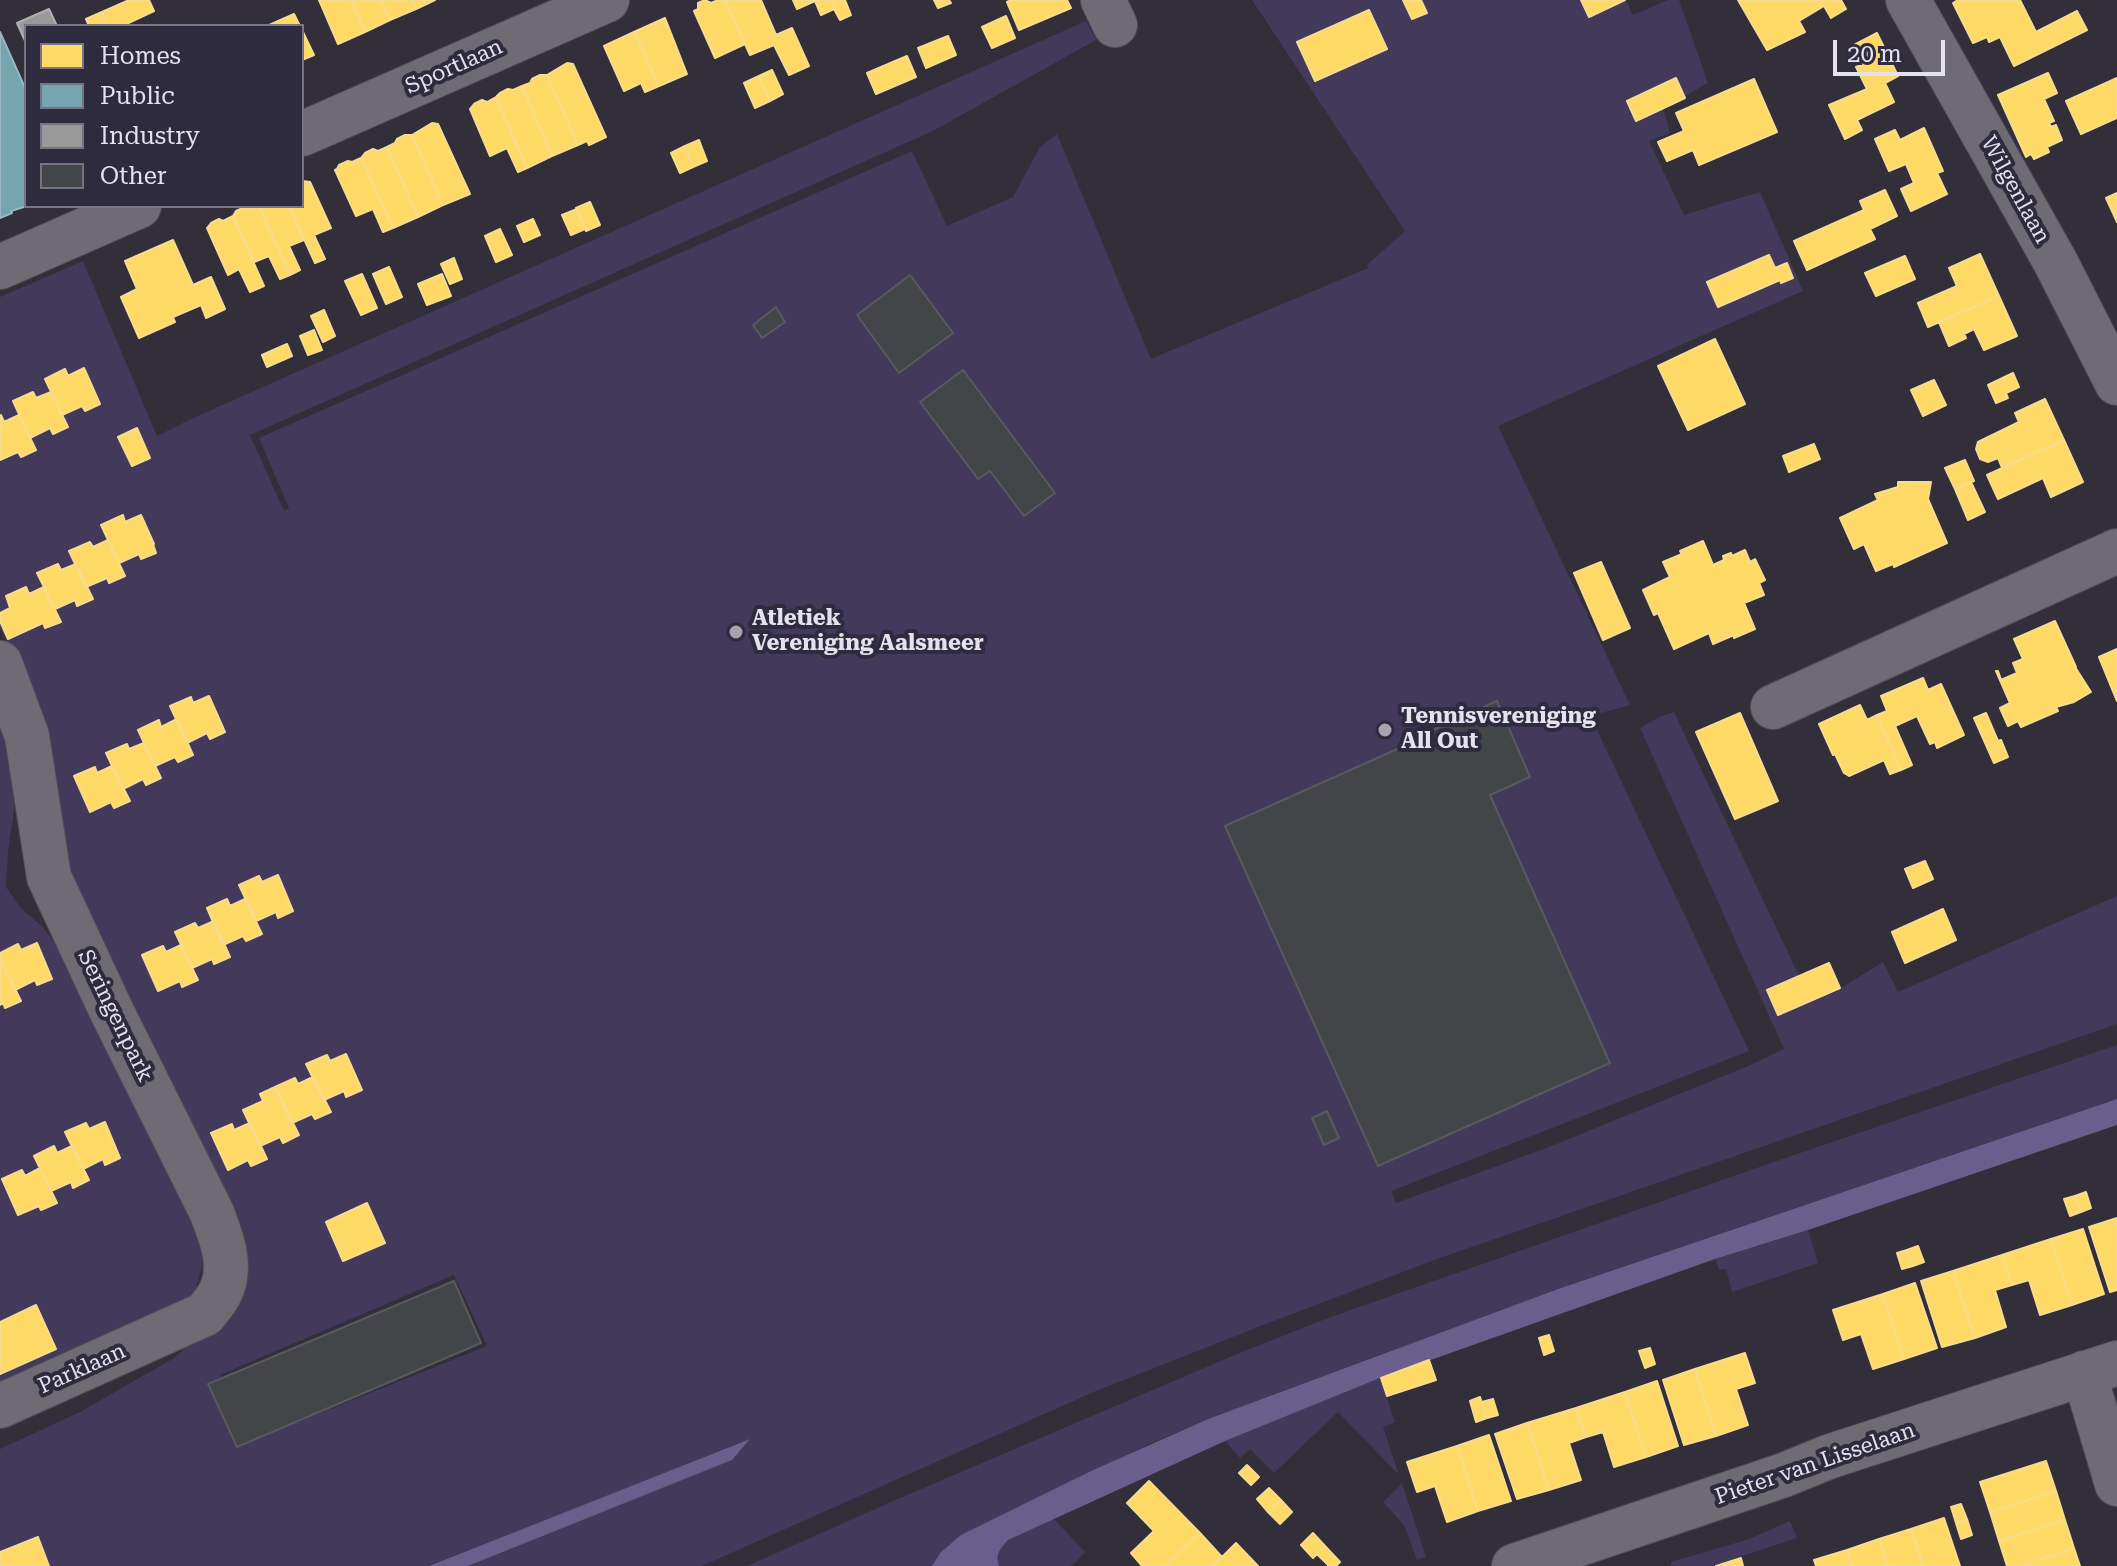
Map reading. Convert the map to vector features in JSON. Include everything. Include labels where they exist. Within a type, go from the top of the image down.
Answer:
[{"type":"street","name":"Sportlaan","points":[[304,133],[607,0]]},
{"type":"street","name":"Wilgenlaan","points":[[1908,0],[2056,263],[2117,383]]},
{"type":"street","points":[[0,267],[134,208]]},
{"type":"street","points":[[1773,707],[2117,551]]},
{"type":"street","name":"Seringenpark","points":[[0,663],[27,736],[49,877],[222,1237],[228,1270],[220,1294],[205,1314],[164,1333]]},
{"type":"street","name":"Parklaan","points":[[0,1406],[164,1333]]},
{"type":"street","points":[[2100,1368],[2117,1484]]},
{"type":"street","name":"Pieter van Lisselaan","points":[[1514,1566],[1784,1475],[1828,1457],[2100,1368]]},
{"type":"shaded area","points":[[1252,0],[1626,0],[1633,15],[1668,0],[1679,0],[1708,83],[1663,108],[1670,133],[1649,141],[1684,215],[1760,192],[1803,291],[1498,426],[1630,705],[1601,713],[1587,709],[1749,1051],[1391,1191],[1396,1203],[1549,1147],[1784,1049],[1640,728],[1674,712],[1803,984],[1818,992],[1833,993],[1883,962],[1898,992],[2117,896],[2117,1024],[1437,1259],[1271,1322],[1096,1391],[702,1566],[468,1566],[731,1460],[748,1440],[429,1566],[2,1566],[0,1449],[80,1412],[174,1358],[222,1315],[240,1276],[75,913],[50,740],[0,627],[0,297],[83,261],[157,436],[1086,21],[1096,40],[933,131],[250,435],[284,511],[289,508],[259,438],[912,151],[947,226],[1013,197],[1040,147],[1057,134],[1151,359],[1368,268],[1367,265],[1405,231]],"holes":[[[454,1275],[487,1346],[238,1446],[245,1434],[220,1375]]]},
{"type":"shaded area","points":[[0,714],[18,784],[6,887],[21,908],[43,927],[72,968],[203,1233],[202,1267],[193,1297],[0,1398]]},
{"type":"shaded area","points":[[2117,1045],[2117,1099],[1558,1289],[1208,1419],[1149,1444],[940,1553],[932,1566],[747,1566],[1237,1354],[1328,1318]]},
{"type":"shaded area","points":[[2117,1099],[2117,1125],[1715,1259],[1380,1378],[1225,1441],[1008,1540],[999,1552],[999,1566],[932,1566],[940,1553],[961,1535],[1091,1471],[1208,1419],[1558,1289]]},
{"type":"shaded area","points":[[1808,1230],[1818,1263],[1732,1292],[1726,1269],[1719,1270],[1715,1259]]},
{"type":"shaded area","points":[[1380,1378],[1395,1422],[1383,1427],[1397,1473],[1338,1412],[1274,1473],[1250,1449],[1240,1458],[1225,1441]]},
{"type":"shaded area","points":[[750,1439],[732,1460],[468,1566],[429,1566]]},
{"type":"shaded area","points":[[1402,1483],[1426,1557],[1417,1560],[1404,1525],[1383,1502]]},
{"type":"shaded area","points":[[1053,1518],[1085,1552],[1071,1566],[999,1566],[998,1557],[1007,1541]]},
{"type":"shaded area","points":[[1790,1521],[1797,1538],[1712,1566],[1671,1566],[1671,1562],[1749,1539]]},
{"type":"building: Homes","points":[[129,0],[149,0],[154,11],[126,24],[107,24],[102,12]]},
{"type":"building: Homes","points":[[319,0],[351,0],[365,32],[338,44]]},
{"type":"building: Homes","points":[[351,0],[381,0],[390,20],[365,32]]},
{"type":"building: Homes","points":[[381,0],[412,0],[416,9],[390,20]]},
{"type":"building: Homes","points":[[412,0],[435,0],[416,9]]},
{"type":"building: Homes","points":[[705,0],[711,3],[725,0],[745,44],[715,58],[694,11],[698,9],[698,3]]},
{"type":"building: Homes","points":[[725,0],[761,0],[776,35],[792,28],[809,66],[789,75],[774,45],[750,55]]},
{"type":"building: Homes","points":[[793,0],[831,0],[840,20],[834,9],[821,15],[815,1],[797,9]]},
{"type":"building: Homes","points":[[831,0],[845,0],[851,15],[840,20]]},
{"type":"building: Homes","points":[[934,0],[949,0],[951,3],[938,8]]},
{"type":"building: Homes","points":[[1067,0],[1071,8],[1019,30],[1007,2]]},
{"type":"building: Homes","points":[[1403,0],[1421,0],[1427,13],[1412,19]]},
{"type":"building: Homes","points":[[1581,0],[1625,0],[1589,17]]},
{"type":"building: Homes","points":[[1738,0],[1841,0],[1846,9],[1831,18],[1824,6],[1799,21],[1805,32],[1767,50]]},
{"type":"building: Homes","points":[[1958,0],[2020,0],[2036,32],[2077,11],[2087,30],[2014,66],[2000,37],[1989,42],[1987,37],[1973,43],[1953,3]]},
{"type":"building: Homes","points":[[1369,10],[1387,49],[1315,81],[1297,42]]},
{"type":"building: Homes","points":[[102,12],[107,24],[88,24],[86,19]]},
{"type":"building: Homes","points":[[294,14],[299,24],[272,24]]},
{"type":"building: Homes","points":[[1006,16],[1015,38],[992,48],[982,27]]},
{"type":"building: Homes","points":[[665,18],[687,74],[659,86],[634,32]]},
{"type":"building: Homes","points":[[634,32],[659,86],[645,92],[641,83],[624,91],[604,46]]},
{"type":"building: Homes","points":[[1877,33],[1898,76],[1885,83],[1894,102],[1857,120],[1862,130],[1845,139],[1829,105],[1867,89],[1856,67],[1861,65],[1852,46]]},
{"type":"building: Homes","points":[[304,34],[314,55],[304,59]]},
{"type":"building: Homes","points":[[948,36],[956,55],[926,68],[918,48]]},
{"type":"building: Homes","points":[[907,56],[916,77],[876,94],[867,73]]},
{"type":"building: Homes","points":[[567,63],[573,64],[606,137],[589,145],[587,141],[578,145],[547,75]]},
{"type":"building: Homes","points":[[772,70],[783,94],[770,101],[759,76]]},
{"type":"building: Homes","points":[[2048,73],[2057,93],[2044,99],[2054,121],[2049,123],[2051,127],[2056,125],[2062,140],[2047,147],[2049,152],[2034,159],[2031,154],[2026,157],[1998,95]]},
{"type":"building: Homes","points":[[540,75],[547,75],[578,145],[552,156],[522,86]]},
{"type":"building: Homes","points":[[759,76],[770,101],[755,108],[744,83]]},
{"type":"building: Homes","points":[[1676,78],[1685,98],[1636,121],[1627,101]]},
{"type":"building: Homes","points":[[2117,78],[2117,118],[2081,134],[2066,101]]},
{"type":"building: Homes","points":[[1754,79],[1777,132],[1699,165],[1693,150],[1667,161],[1658,142],[1684,131],[1676,113]]},
{"type":"building: Homes","points":[[522,86],[552,156],[527,168],[496,97],[508,89]]},
{"type":"building: Homes","points":[[496,97],[527,168],[518,172],[507,148],[490,156],[470,109],[482,100],[487,102]]},
{"type":"building: Homes","points":[[432,123],[438,124],[470,194],[443,205],[412,135]]},
{"type":"building: Homes","points":[[1924,128],[1943,171],[1937,173],[1947,194],[1911,211],[1901,189],[1914,183],[1906,164],[1889,171],[1875,139],[1895,130],[1900,140]]},
{"type":"building: Homes","points":[[405,135],[412,135],[443,205],[418,217],[387,147]]},
{"type":"building: Homes","points":[[699,140],[707,161],[693,167],[685,146]]},
{"type":"building: Homes","points":[[685,146],[693,167],[680,173],[671,153]]},
{"type":"building: Homes","points":[[387,147],[418,217],[393,228],[361,158],[373,149],[378,151]]},
{"type":"building: Homes","points":[[361,158],[393,228],[383,232],[373,209],[356,216],[335,170],[339,165]]},
{"type":"building: Homes","points":[[304,181],[310,182],[331,228],[314,235],[325,259],[315,263],[290,208],[304,208]]},
{"type":"building: Homes","points":[[1885,190],[1897,216],[1870,229],[1875,239],[1807,270],[1794,241],[1864,210],[1860,201]]},
{"type":"building: Homes","points":[[2117,193],[2117,222],[2106,198]]},
{"type":"building: Homes","points":[[590,202],[600,225],[586,231],[576,208]]},
{"type":"building: Homes","points":[[243,208],[260,208],[290,275],[280,279],[269,256],[254,262],[233,216]]},
{"type":"building: Homes","points":[[260,208],[290,208],[304,240],[289,246],[300,270],[290,275]]},
{"type":"building: Homes","points":[[577,209],[585,229],[571,235],[562,215]]},
{"type":"building: Homes","points":[[233,216],[264,286],[250,292],[239,269],[228,275],[207,228],[219,219],[223,221]]},
{"type":"building: Homes","points":[[533,219],[540,235],[524,242],[517,226]]},
{"type":"building: Homes","points":[[500,229],[512,255],[496,262],[485,236]]},
{"type":"building: Homes","points":[[173,240],[193,285],[211,277],[225,309],[206,318],[201,305],[173,317],[175,322],[139,338],[121,297],[137,289],[125,261]]},
{"type":"building: Homes","points":[[1980,254],[1999,296],[1928,327],[1918,303],[1957,286],[1949,268]]},
{"type":"building: Homes","points":[[1769,255],[1775,268],[1787,263],[1793,278],[1781,283],[1780,280],[1718,307],[1707,282]]},
{"type":"building: Homes","points":[[1905,256],[1915,279],[1876,296],[1865,273]]},
{"type":"building: Homes","points":[[454,258],[462,279],[450,284],[441,264]]},
{"type":"building: Homes","points":[[389,267],[402,297],[386,304],[373,274]]},
{"type":"building: Homes","points":[[362,274],[377,308],[361,315],[345,281]]},
{"type":"building: Homes","points":[[442,274],[451,296],[427,305],[418,284]]},
{"type":"building: Homes","points":[[1999,296],[2017,336],[1984,350],[1974,329],[1964,334],[1966,338],[1949,346],[1939,322]]},
{"type":"building: Homes","points":[[324,310],[335,336],[323,342],[311,316]]},
{"type":"building: Homes","points":[[314,330],[322,350],[308,355],[300,336]]},
{"type":"building: Homes","points":[[1715,339],[1745,404],[1688,430],[1658,366]]},
{"type":"building: Homes","points":[[287,344],[292,356],[267,367],[262,355]]},
{"type":"building: Homes","points":[[84,368],[100,404],[85,411],[82,406],[62,415],[45,379],[65,369],[68,376]]},
{"type":"building: Homes","points":[[2013,373],[2019,387],[2006,393],[2008,398],[1996,403],[1988,385]]},
{"type":"building: Homes","points":[[1934,380],[1946,405],[1923,416],[1911,390]]},
{"type":"building: Homes","points":[[33,392],[36,398],[51,392],[68,427],[53,434],[50,428],[30,438],[13,401]]},
{"type":"building: Homes","points":[[2045,399],[2064,440],[2002,468],[1998,458],[1988,462],[1980,459],[1976,449],[1978,442],[2019,422],[2015,413]]},
{"type":"building: Homes","points":[[1,415],[4,422],[19,415],[36,450],[21,457],[18,452],[0,460]]},
{"type":"building: Homes","points":[[137,428],[150,458],[132,466],[118,437]]},
{"type":"building: Homes","points":[[2064,440],[2083,482],[2051,497],[2043,478],[1998,499],[1987,475]]},
{"type":"building: Homes","points":[[1814,444],[1820,459],[1789,472],[1783,456]]},
{"type":"building: Homes","points":[[1965,460],[1974,481],[1955,489],[1945,468]]},
{"type":"building: Homes","points":[[1898,482],[1931,482],[1928,499],[1947,543],[1894,567],[1893,564],[1876,571],[1864,544],[1854,549],[1840,518],[1878,500],[1875,494],[1898,487]]},
{"type":"building: Homes","points":[[1971,482],[1985,512],[1968,520],[1955,489]]},
{"type":"building: Homes","points":[[123,515],[125,522],[141,515],[156,553],[141,559],[139,554],[119,563],[101,525]]},
{"type":"building: Homes","points":[[108,540],[125,576],[109,583],[107,578],[86,587],[69,551],[90,542],[93,547]]},
{"type":"building: Homes","points":[[1703,541],[1713,565],[1724,560],[1723,556],[1745,550],[1750,562],[1755,559],[1765,580],[1759,583],[1764,595],[1744,603],[1755,629],[1713,644],[1709,633],[1674,649],[1658,613],[1654,615],[1643,590],[1670,577],[1663,562]]},
{"type":"building: Homes","points":[[1601,562],[1630,628],[1603,640],[1574,573]]},
{"type":"building: Homes","points":[[58,564],[61,570],[76,564],[93,599],[77,606],[75,600],[55,609],[37,573]]},
{"type":"building: Homes","points":[[26,587],[29,594],[44,587],[61,622],[45,628],[43,623],[8,639],[0,613],[10,608],[6,596]]},
{"type":"building: Homes","points":[[2055,621],[2075,667],[2091,692],[2021,727],[2018,721],[2008,726],[2000,708],[2010,703],[1996,671],[2001,680],[2017,673],[2013,663],[2023,659],[2014,639]]},
{"type":"building: Homes","points":[[2117,649],[2117,701],[2099,657]]},
{"type":"building: Homes","points":[[1923,678],[1928,690],[1941,684],[1964,735],[1937,748],[1935,742],[1930,744],[1917,716],[1895,726],[1912,765],[1901,770],[1877,715],[1887,711],[1881,696]]},
{"type":"building: Homes","points":[[209,696],[225,732],[210,739],[207,733],[187,743],[170,706],[191,697],[193,703]]},
{"type":"building: Homes","points":[[1860,705],[1867,720],[1877,715],[1901,770],[1890,774],[1884,760],[1849,776],[1844,773],[1819,724]]},
{"type":"building: Homes","points":[[1740,713],[1778,801],[1735,819],[1696,732]]},
{"type":"building: Homes","points":[[1986,713],[2008,757],[1994,763],[1974,718]]},
{"type":"building: Homes","points":[[177,719],[193,755],[178,762],[175,757],[155,766],[138,730],[159,720],[161,727]]},
{"type":"building: Homes","points":[[144,743],[161,778],[146,785],[143,779],[123,789],[106,753],[127,744],[129,749]]},
{"type":"building: Homes","points":[[112,766],[130,801],[114,808],[111,802],[90,812],[74,776],[95,767],[97,773]]},
{"type":"building: Homes","points":[[1925,861],[1933,879],[1913,888],[1905,869]]},
{"type":"building: Homes","points":[[278,875],[293,911],[278,918],[276,912],[256,921],[239,885],[259,876],[262,882]]},
{"type":"building: Homes","points":[[227,899],[230,906],[245,899],[262,934],[246,941],[243,936],[223,945],[207,908]]},
{"type":"building: Homes","points":[[1943,909],[1956,940],[1905,963],[1892,932]]},
{"type":"building: Homes","points":[[214,921],[230,957],[214,964],[212,959],[192,968],[175,932],[195,923],[198,928]]},
{"type":"building: Homes","points":[[37,943],[52,979],[37,985],[35,980],[15,990],[0,953],[18,944],[21,950]]},
{"type":"building: Homes","points":[[181,945],[198,980],[182,987],[180,981],[158,991],[142,955],[163,946],[166,952]]},
{"type":"building: Homes","points":[[0,958],[21,1001],[5,1008],[3,1003],[0,1005]]},
{"type":"building: Homes","points":[[1829,963],[1840,988],[1778,1015],[1767,990]]},
{"type":"building: Homes","points":[[346,1054],[362,1090],[346,1097],[344,1091],[324,1100],[306,1064],[327,1055],[330,1061]]},
{"type":"building: Homes","points":[[313,1077],[331,1112],[315,1119],[312,1114],[292,1123],[275,1087],[295,1078],[298,1084]]},
{"type":"building: Homes","points":[[275,1087],[299,1135],[283,1143],[280,1137],[260,1146],[243,1110],[263,1101],[260,1094]]},
{"type":"building: Homes","points":[[105,1122],[120,1158],[105,1165],[103,1159],[83,1169],[65,1132],[86,1123],[89,1129]]},
{"type":"building: Homes","points":[[250,1123],[267,1159],[251,1166],[248,1160],[228,1170],[211,1133],[232,1124],[234,1130]]},
{"type":"building: Homes","points":[[54,1146],[57,1153],[72,1146],[89,1180],[73,1188],[71,1182],[51,1191],[34,1156]]},
{"type":"building: Homes","points":[[40,1168],[57,1203],[41,1210],[39,1206],[18,1215],[2,1179],[22,1170],[25,1176]]},
{"type":"building: Homes","points":[[2086,1192],[2091,1208],[2081,1212],[2075,1196]]},
{"type":"building: Homes","points":[[2075,1196],[2081,1212],[2070,1216],[2064,1199]]},
{"type":"building: Homes","points":[[367,1203],[385,1243],[343,1261],[326,1222]]},
{"type":"building: Homes","points":[[2117,1218],[2117,1290],[2110,1292],[2089,1227]]},
{"type":"building: Homes","points":[[2083,1229],[2104,1294],[2072,1305],[2051,1239]]},
{"type":"building: Homes","points":[[2051,1239],[2072,1305],[2040,1315],[2029,1280],[2012,1285],[2002,1255]]},
{"type":"building: Homes","points":[[1918,1246],[1924,1262],[1913,1266],[1907,1250]]},
{"type":"building: Homes","points":[[1907,1250],[1913,1266],[1902,1269],[1897,1253]]},
{"type":"building: Homes","points":[[2002,1255],[2012,1285],[1995,1290],[2006,1327],[1975,1338],[1953,1271]]},
{"type":"building: Homes","points":[[1953,1271],[1975,1338],[1942,1347],[1921,1281]]},
{"type":"building: Homes","points":[[1915,1283],[1937,1348],[1904,1359],[1883,1294]]},
{"type":"building: Homes","points":[[1883,1294],[1904,1359],[1873,1369],[1861,1334],[1843,1340],[1833,1310]]},
{"type":"building: Homes","points":[[36,1305],[56,1349],[0,1374],[0,1322]]},
{"type":"building: Homes","points":[[1549,1335],[1554,1351],[1544,1355],[1539,1338]]},
{"type":"building: Homes","points":[[1650,1348],[1655,1364],[1645,1368],[1639,1351]]},
{"type":"building: Homes","points":[[1745,1353],[1755,1383],[1736,1389],[1748,1425],[1716,1436],[1695,1369]]},
{"type":"building: Homes","points":[[1429,1360],[1436,1380],[1387,1396],[1381,1378]]},
{"type":"building: Homes","points":[[1695,1369],[1716,1436],[1684,1445],[1663,1380]]},
{"type":"building: Homes","points":[[1657,1381],[1678,1446],[1646,1457],[1625,1392]]},
{"type":"building: Homes","points":[[1625,1392],[1646,1457],[1614,1467],[1603,1432],[1586,1437],[1576,1408]]},
{"type":"building: Homes","points":[[1480,1397],[1487,1418],[1476,1422],[1470,1401]]},
{"type":"building: Homes","points":[[1493,1399],[1498,1415],[1487,1418],[1482,1402]]},
{"type":"building: Homes","points":[[1576,1408],[1586,1437],[1569,1443],[1581,1480],[1549,1490],[1527,1423]]},
{"type":"building: Homes","points":[[1527,1423],[1549,1490],[1517,1499],[1495,1434]]},
{"type":"building: Homes","points":[[1489,1435],[1511,1501],[1478,1511],[1457,1446]]},
{"type":"building: Homes","points":[[1457,1446],[1478,1511],[1447,1522],[1435,1486],[1417,1492],[1407,1462]]},
{"type":"building: Homes","points":[[2046,1461],[2056,1491],[1990,1512],[1980,1482]]},
{"type":"building: Homes","points":[[1247,1465],[1259,1477],[1251,1485],[1239,1473]]},
{"type":"building: Homes","points":[[1149,1481],[1200,1533],[1166,1566],[1142,1566],[1131,1553],[1154,1531],[1127,1503]]},
{"type":"building: Homes","points":[[1269,1488],[1281,1500],[1268,1512],[1257,1499]]},
{"type":"building: Homes","points":[[2056,1491],[2065,1520],[1999,1541],[1990,1512]]},
{"type":"building: Homes","points":[[1281,1500],[1292,1512],[1280,1524],[1268,1512]]},
{"type":"building: Homes","points":[[1961,1504],[1967,1519],[1956,1523],[1951,1507]]},
{"type":"building: Homes","points":[[1944,1518],[1960,1566],[1923,1566],[1911,1529]]},
{"type":"building: Homes","points":[[1967,1519],[1972,1535],[1961,1539],[1956,1523]]},
{"type":"building: Homes","points":[[2065,1520],[2074,1548],[2020,1566],[2007,1566],[1999,1541]]},
{"type":"building: Homes","points":[[1911,1529],[1923,1566],[1888,1566],[1879,1539]]},
{"type":"building: Homes","points":[[1200,1533],[1222,1557],[1212,1566],[1166,1566]]},
{"type":"building: Homes","points":[[1313,1533],[1325,1546],[1313,1558],[1301,1545]]},
{"type":"building: Homes","points":[[38,1537],[49,1566],[0,1566],[0,1552]]},
{"type":"building: Homes","points":[[1879,1539],[1888,1566],[1852,1566],[1847,1550]]},
{"type":"building: Homes","points":[[1236,1543],[1258,1566],[1212,1566],[1222,1557]]},
{"type":"building: Homes","points":[[1325,1546],[1340,1562],[1336,1566],[1329,1566],[1317,1554]]},
{"type":"building: Homes","points":[[2074,1548],[2080,1566],[2020,1566]]},
{"type":"building: Homes","points":[[1847,1550],[1852,1566],[1816,1566],[1814,1560]]},
{"type":"building: Homes","points":[[1741,1558],[1743,1566],[1716,1566]]},
{"type":"building: Public","points":[[0,32],[24,86],[24,207],[0,218]]},
{"type":"building: Industry","points":[[49,9],[56,24],[24,24],[24,39],[17,23]]},
{"type":"building: Other","points":[[910,275],[953,333],[899,373],[857,315]]},
{"type":"building: Other","points":[[776,307],[785,322],[762,338],[753,325]]},
{"type":"building: Other","points":[[963,370],[1055,493],[1024,516],[990,471],[978,479],[920,402]]},
{"type":"building: Other","points":[[1497,701],[1530,777],[1490,795],[1610,1063],[1378,1166],[1225,826]]},
{"type":"building: Other","points":[[1327,1111],[1339,1138],[1324,1145],[1312,1118]]},
{"type":"building: Other","points":[[454,1281],[481,1343],[237,1447],[208,1384]]},
{"type":"place","name":"Atletiek Vereniging Aalsmeer","points":[[736,632]]},
{"type":"place","name":"Tennisvereniging All Out","points":[[1385,730]]}]
